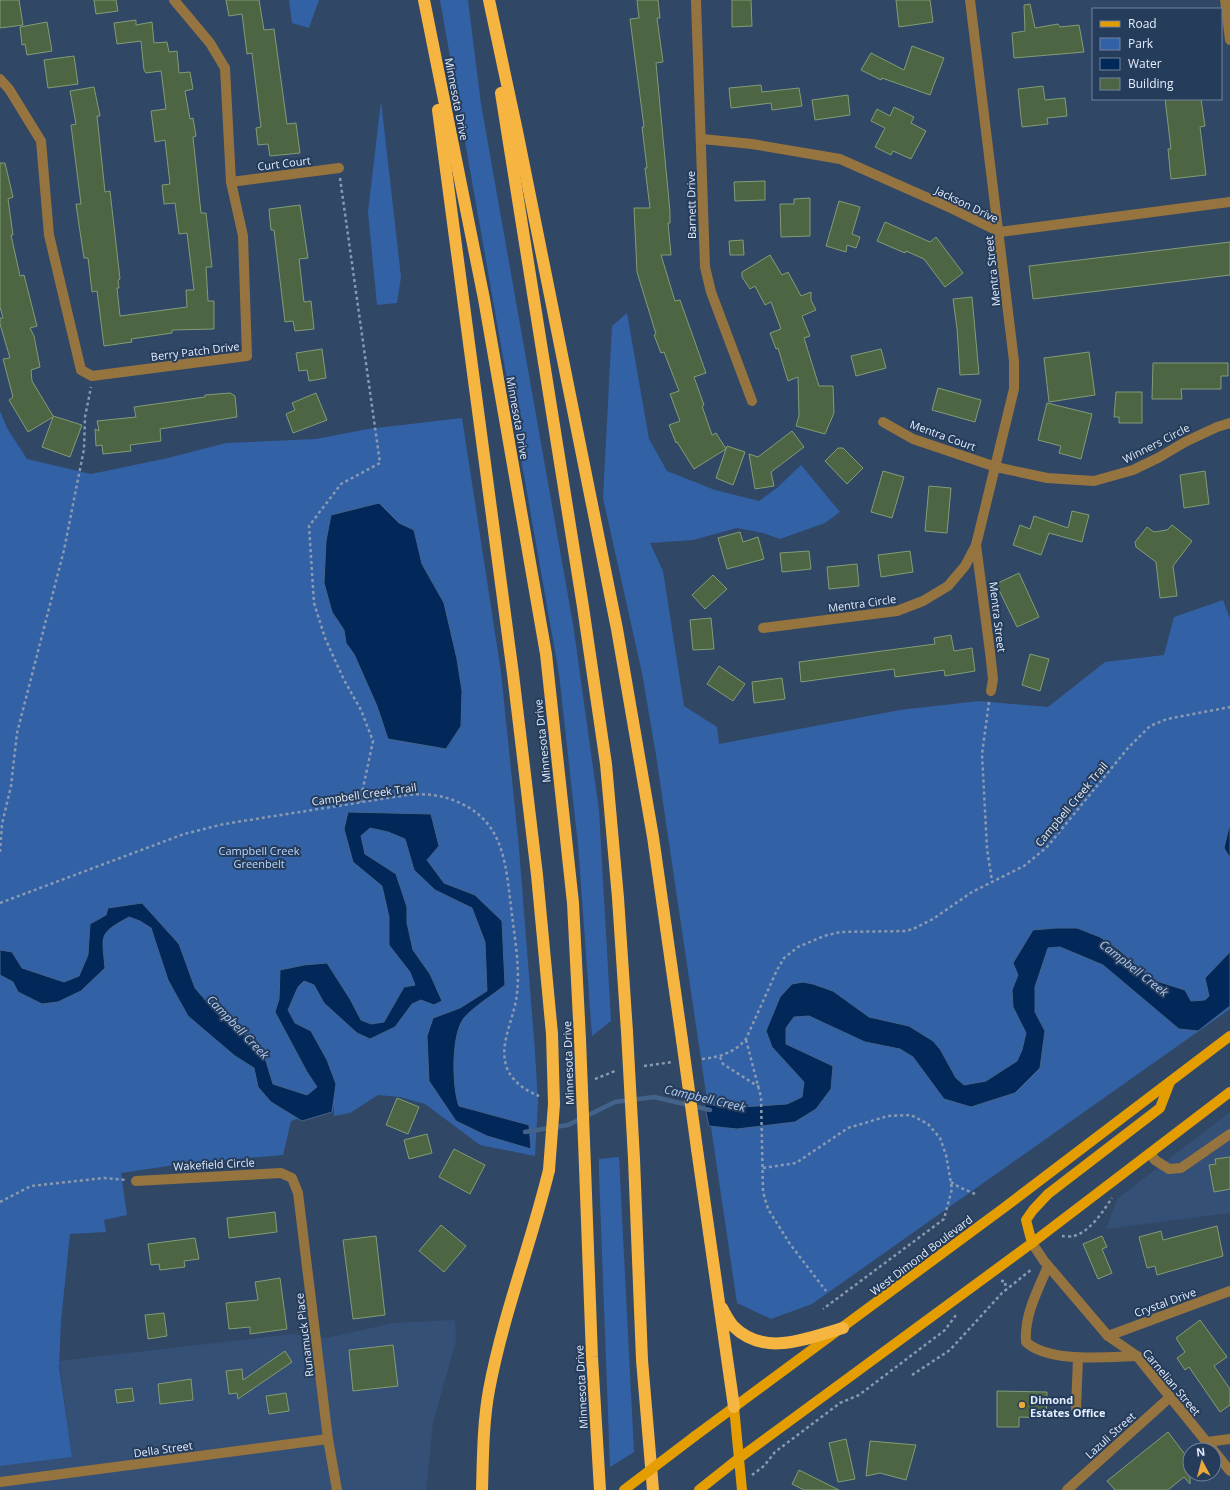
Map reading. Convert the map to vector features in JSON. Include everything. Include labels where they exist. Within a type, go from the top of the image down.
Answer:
[{"type":"highway","name":"Minnesota Drive","points":[[424,0],[484,298],[546,654],[573,903],[580,1039],[592,1357],[600,1490]]},
{"type":"highway","points":[[488,0],[583,607],[606,764],[618,898],[627,1032],[642,1360],[653,1490]]},
{"type":"highway","points":[[488,0],[517,131],[618,629],[653,837],[734,1407]]},
{"type":"highway","points":[[426,13],[514,681],[537,875],[552,1034],[554,1104],[549,1170],[537,1217],[520,1269],[489,1390],[483,1437],[482,1490]]},
{"type":"highway","points":[[719,1304],[732,1325],[743,1334],[765,1344],[781,1345],[843,1328]]},
{"type":"main road","name":"West Dimond Boulevard","points":[[624,1490],[734,1407],[843,1328],[1230,1036]]},
{"type":"main road","points":[[1032,1243],[1026,1220],[1033,1210],[1048,1194],[1160,1108],[1170,1082]]},
{"type":"main road","points":[[699,1490],[738,1459],[1032,1243],[1230,1092]]},
{"type":"main road","points":[[734,1407],[742,1490]]},
{"type":"street","name":"Berry Patch Drive","points":[[92,376],[247,356],[243,236],[231,182],[225,68],[210,43],[174,0]]},
{"type":"street","name":"Barnett Drive","points":[[696,0],[702,139],[705,267],[712,292],[752,402]]},
{"type":"street","name":"Mentra Street","points":[[970,0],[1000,232],[1014,361],[1014,389],[996,467]]},
{"type":"street","points":[[1225,0],[1230,40]]},
{"type":"street","points":[[0,79],[9,89],[41,141],[49,235],[81,370],[92,376]]},
{"type":"street","name":"Jackson Drive","points":[[702,139],[752,144],[840,158],[1000,232],[1230,202]]},
{"type":"street","name":"Curt Court","points":[[231,182],[339,168]]},
{"type":"street","name":"Mentra Court","points":[[883,422],[913,439],[996,467]]},
{"type":"street","name":"Winners Circle","points":[[996,467],[1047,478],[1094,481],[1133,470],[1217,426],[1230,423]]},
{"type":"street","name":"Mentra Circle","points":[[763,628],[897,611],[923,601],[948,586],[965,566],[976,545],[996,467]]},
{"type":"street","name":"Mentra Street","points":[[976,545],[992,672],[991,691]]},
{"type":"street","points":[[1150,1153],[1156,1160],[1169,1169],[1181,1168],[1230,1134]]},
{"type":"street","name":"Wakefield Circle","points":[[136,1181],[281,1172],[292,1178]]},
{"type":"street","name":"Runamuck Place","points":[[292,1178],[298,1193],[328,1439],[337,1490]]},
{"type":"street","name":"Carnelian Street","points":[[1032,1243],[1046,1263],[1108,1336],[1136,1356],[1206,1442]]},
{"type":"street","points":[[1046,1263],[1025,1329],[1026,1342],[1035,1349],[1078,1358],[1136,1356]]},
{"type":"street","name":"Crystal Drive","points":[[1108,1336],[1230,1291]]},
{"type":"street","points":[[1076,1409],[1078,1358]]},
{"type":"street","name":"Lazuli Street","points":[[1068,1490],[1169,1398]]},
{"type":"street","name":"Della Street","points":[[0,1482],[328,1439]]},
{"type":"street","name":"Carnelian Street","points":[[1222,1461],[1230,1471]]},
{"type":"path","points":[[339,168],[380,463],[341,484],[309,526],[314,603],[325,638],[344,680],[361,710],[373,741],[360,802]]},
{"type":"path","points":[[0,852],[2,824],[11,786],[17,733],[64,550],[84,449],[85,418],[92,376]]},
{"type":"path","points":[[991,691],[982,754],[987,849],[992,881]]},
{"type":"path","name":"Campbell Creek Trail","points":[[702,1059],[720,1056],[739,1047],[746,1039],[777,970],[784,958],[798,947],[824,936],[840,932],[904,931],[913,929],[933,918],[972,892],[1024,866],[1047,847],[1128,748],[1150,726],[1167,719],[1230,707]]},
{"type":"path","name":"Campbell Creek Trail","points":[[0,902],[184,834],[224,824],[407,795],[430,794],[446,798],[476,811],[491,826],[499,842],[505,867],[514,938],[518,993],[505,1046],[505,1062],[507,1070],[517,1084],[540,1096]]},
{"type":"path","points":[[746,1039],[761,1097],[764,1192],[768,1209],[790,1244],[826,1291]]},
{"type":"path","points":[[720,1056],[724,1064],[759,1087]]},
{"type":"path","points":[[644,1066],[673,1062]]},
{"type":"path","points":[[595,1078],[615,1071]]},
{"type":"path","points":[[763,1168],[796,1163],[848,1128],[888,1116],[911,1116],[928,1124],[940,1138],[946,1155],[952,1189],[944,1219],[823,1309]]},
{"type":"path","points":[[0,1202],[31,1186],[104,1178],[136,1181]]},
{"type":"path","points":[[950,1181],[959,1188],[975,1194]]},
{"type":"path","points":[[912,1375],[950,1350],[1006,1290],[1046,1263]]},
{"type":"path","points":[[996,1281],[1005,1281],[1006,1290]]},
{"type":"shaded area","points":[[1230,1112],[1230,1213],[1106,1229],[1117,1199]]},
{"type":"shaded area","points":[[455,1320],[456,1341],[433,1423],[426,1490],[0,1490],[0,1466],[72,1457],[59,1361],[292,1334],[327,1338],[393,1323]]},
{"type":"green space","points":[[289,0],[319,0],[309,28],[292,23]]},
{"type":"green space","points":[[440,0],[468,0],[481,104],[573,624],[599,810],[611,1021],[592,1036],[578,845],[559,674]]},
{"type":"green space","points":[[381,101],[401,277],[397,303],[377,305],[368,212]]},
{"type":"green space","points":[[627,313],[649,439],[667,471],[715,490],[759,501],[778,487],[801,465],[840,512],[825,523],[780,539],[763,533],[737,528],[693,540],[650,543],[663,571],[684,706],[717,727],[719,744],[900,710],[979,701],[1048,707],[1105,662],[1164,655],[1174,617],[1223,600],[1230,619],[1230,1009],[812,1304],[771,1319],[737,1303],[656,755],[642,673],[603,498],[612,326]]},
{"type":"green space","name":"Campbell Creek Greenbelt","points":[[0,411],[7,428],[27,459],[91,474],[168,458],[226,443],[316,439],[368,429],[462,418],[501,672],[519,848],[538,1102],[535,1156],[480,1145],[425,1104],[400,1097],[378,1095],[350,1113],[334,1116],[334,1106],[291,1121],[283,1155],[188,1163],[121,1173],[127,1215],[104,1220],[106,1232],[70,1234],[61,1321],[59,1367],[72,1457],[0,1466]]},
{"type":"green space","points":[[619,1157],[634,1452],[610,1467],[599,1159]]},
{"type":"water","points":[[379,503],[399,523],[414,530],[422,564],[444,603],[457,659],[462,691],[461,726],[446,749],[388,739],[377,706],[354,654],[346,643],[344,630],[332,612],[324,583],[326,541],[331,515]]},
{"type":"water","points":[[348,812],[431,814],[439,846],[427,860],[444,883],[475,895],[502,921],[505,985],[472,1010],[464,1018],[460,1026],[455,1048],[455,1087],[459,1106],[529,1125],[531,1149],[487,1136],[456,1121],[429,1081],[427,1036],[433,1018],[460,1008],[487,991],[485,942],[472,908],[435,890],[414,870],[405,839],[388,832],[370,828],[361,836],[365,854],[396,874],[407,907],[407,923],[413,950],[430,974],[442,1001],[434,1005],[421,1000],[412,1004],[395,1027],[370,1039],[357,1033],[324,1003],[314,985],[304,981],[298,987],[288,1010],[295,1023],[311,1031],[327,1060],[336,1084],[332,1112],[302,1121],[271,1102],[258,1087],[254,1068],[235,1056],[188,1016],[168,980],[151,928],[140,921],[129,917],[112,927],[104,936],[103,941],[105,968],[81,991],[58,1002],[42,1004],[18,992],[13,982],[0,975],[0,950],[12,952],[22,968],[64,982],[79,976],[88,955],[90,924],[106,915],[108,908],[142,903],[179,944],[195,988],[218,1015],[262,1048],[273,1084],[307,1095],[317,1087],[307,1072],[275,1012],[279,999],[280,970],[304,965],[327,963],[350,999],[361,1020],[371,1024],[384,1022],[404,987],[415,985],[410,972],[389,945],[389,917],[382,886],[353,862],[344,829]]},
{"type":"water","points":[[1230,823],[1230,858],[1224,848]]},
{"type":"water","points":[[1077,928],[1100,937],[1119,950],[1153,980],[1185,990],[1191,1001],[1205,1000],[1209,996],[1205,978],[1230,952],[1230,1006],[1198,1031],[1179,1029],[1103,965],[1060,947],[1048,948],[1035,987],[1035,1012],[1045,1031],[1040,1068],[1015,1093],[971,1107],[944,1099],[913,1057],[900,1049],[865,1042],[809,1016],[794,1017],[786,1028],[786,1044],[833,1066],[831,1089],[816,1109],[795,1122],[737,1129],[709,1126],[704,1103],[728,1108],[787,1104],[802,1097],[804,1082],[772,1047],[766,1031],[780,997],[792,984],[803,982],[833,991],[869,1017],[909,1026],[933,1041],[940,1049],[956,1078],[964,1085],[986,1081],[1017,1061],[1022,1050],[1026,1033],[1013,1007],[1012,990],[1018,975],[1013,963],[1033,930]]},
{"type":"building","points":[[0,0],[19,0],[23,25],[0,28]]},
{"type":"building","points":[[94,0],[116,0],[118,11],[96,14]]},
{"type":"building","points":[[226,0],[259,0],[264,30],[274,29],[287,124],[296,123],[300,153],[270,156],[268,144],[258,145],[256,128],[261,127],[252,53],[247,54],[242,14],[229,16]]},
{"type":"building","points":[[637,0],[658,0],[660,18],[657,18],[663,62],[656,63],[670,212],[670,223],[668,223],[671,255],[661,255],[675,301],[680,300],[706,373],[694,377],[704,405],[702,406],[712,435],[716,433],[726,449],[694,469],[677,442],[676,443],[669,425],[680,421],[670,394],[679,391],[664,352],[661,353],[654,335],[656,334],[637,272],[634,208],[650,208],[645,168],[647,168],[642,127],[644,127],[630,19],[639,18]]},
{"type":"building","points":[[732,0],[751,0],[752,26],[732,27]]},
{"type":"building","points":[[896,0],[930,0],[933,22],[899,27]]},
{"type":"building","points":[[1030,4],[1035,28],[1058,24],[1060,27],[1079,25],[1084,52],[1014,58],[1012,33],[1025,31],[1024,5]]},
{"type":"building","points":[[136,20],[136,25],[152,22],[154,43],[167,42],[169,52],[177,51],[179,73],[190,72],[193,89],[185,91],[190,119],[193,118],[196,136],[193,137],[201,213],[206,213],[212,267],[206,267],[208,301],[214,301],[214,329],[172,330],[172,333],[131,339],[132,342],[104,346],[97,291],[92,292],[88,258],[84,258],[76,204],[81,204],[71,125],[76,124],[70,91],[94,87],[100,116],[97,116],[105,192],[110,191],[120,279],[118,280],[119,288],[117,288],[120,316],[187,307],[186,290],[194,290],[187,233],[179,234],[175,203],[164,204],[162,185],[170,184],[165,140],[155,142],[151,111],[166,109],[161,71],[146,73],[144,70],[141,41],[117,44],[114,23]]},
{"type":"building","points":[[47,22],[52,51],[27,55],[25,44],[22,45],[20,27]]},
{"type":"building","points":[[912,46],[944,58],[930,95],[882,78],[881,80],[861,70],[871,53],[904,70]]},
{"type":"building","points":[[74,56],[78,84],[48,88],[44,60]]},
{"type":"building","points":[[761,85],[762,92],[799,88],[802,106],[772,110],[771,103],[731,108],[729,88]]},
{"type":"building","points":[[1043,86],[1045,100],[1065,98],[1067,116],[1047,118],[1048,124],[1022,127],[1018,89]]},
{"type":"building","points":[[848,95],[850,115],[815,120],[812,100]]},
{"type":"building","points":[[1165,100],[1201,100],[1205,126],[1200,127],[1206,175],[1171,179],[1168,149],[1171,149]]},
{"type":"building","points":[[894,107],[914,117],[911,123],[926,131],[911,159],[893,151],[891,155],[875,147],[885,128],[871,121],[877,109],[890,116]]},
{"type":"building","points":[[0,163],[5,163],[13,197],[8,199],[13,235],[11,235],[20,276],[24,275],[37,326],[30,328],[34,336],[40,367],[31,370],[32,381],[53,416],[82,425],[70,457],[42,447],[53,417],[28,432],[9,400],[13,397],[3,359],[10,358],[0,324],[0,318],[3,318],[0,307]]},
{"type":"building","points":[[765,181],[765,200],[735,201],[734,182]]},
{"type":"building","points":[[810,198],[810,236],[781,237],[780,204],[794,204],[794,199]]},
{"type":"building","points":[[839,201],[860,207],[852,234],[860,237],[856,248],[847,245],[846,252],[826,246]]},
{"type":"building","points":[[300,205],[308,258],[299,259],[304,302],[311,301],[314,329],[295,331],[293,321],[285,322],[274,230],[271,230],[269,209]]},
{"type":"building","points":[[885,222],[930,242],[936,237],[963,273],[945,287],[924,259],[877,241]]},
{"type":"building","points":[[743,240],[744,255],[730,255],[729,241]]},
{"type":"building","points":[[1230,242],[1230,275],[1033,299],[1029,266]]},
{"type":"building","points":[[770,255],[782,275],[788,272],[801,296],[811,292],[811,300],[816,310],[802,316],[810,336],[804,338],[819,386],[833,386],[834,413],[825,434],[796,426],[799,416],[798,377],[788,381],[778,348],[776,349],[770,333],[781,329],[771,302],[765,305],[755,286],[750,289],[742,277],[742,272]]},
{"type":"building","points":[[972,297],[979,374],[960,375],[957,328],[953,299]]},
{"type":"building","points":[[322,349],[326,378],[309,381],[307,370],[299,371],[296,353]]},
{"type":"building","points":[[881,349],[886,368],[856,376],[851,356]]},
{"type":"building","points":[[1089,352],[1095,395],[1049,402],[1044,358]]},
{"type":"building","points":[[1153,363],[1228,363],[1228,376],[1221,376],[1221,389],[1181,389],[1182,399],[1152,399]]},
{"type":"building","points":[[938,388],[981,400],[975,422],[932,410]]},
{"type":"building","points":[[1116,392],[1142,392],[1142,423],[1119,423],[1119,417],[1114,417]]},
{"type":"building","points":[[230,393],[235,396],[237,417],[160,429],[161,441],[130,445],[131,451],[103,454],[102,445],[96,446],[95,429],[99,431],[97,421],[136,417],[134,407],[205,397],[205,395]]},
{"type":"building","points":[[316,393],[327,420],[293,433],[286,414],[295,410],[292,403]]},
{"type":"building","points":[[1047,403],[1092,414],[1081,459],[1059,453],[1061,446],[1038,440]]},
{"type":"building","points":[[792,431],[804,447],[771,472],[774,486],[755,489],[749,454],[758,457]]},
{"type":"building","points":[[727,446],[745,452],[733,485],[716,478]]},
{"type":"building","points":[[838,448],[843,448],[863,468],[847,484],[825,461]]},
{"type":"building","points":[[883,471],[904,477],[892,518],[871,512]]},
{"type":"building","points":[[1205,471],[1209,504],[1184,508],[1180,475]]},
{"type":"building","points":[[929,486],[951,488],[947,533],[925,531]]},
{"type":"building","points":[[1072,511],[1089,515],[1082,542],[1049,533],[1041,555],[1013,545],[1020,525],[1030,529],[1034,516],[1068,528]]},
{"type":"building","points":[[1172,525],[1192,541],[1173,566],[1177,596],[1160,598],[1156,562],[1136,547],[1135,542],[1147,527],[1154,532],[1167,530]]},
{"type":"building","points":[[740,532],[743,542],[758,537],[764,559],[727,569],[718,538]]},
{"type":"building","points":[[809,551],[811,569],[782,572],[780,553]]},
{"type":"building","points":[[910,551],[913,572],[881,577],[878,555]]},
{"type":"building","points":[[857,564],[859,586],[829,589],[827,567]]},
{"type":"building","points":[[1019,573],[1039,617],[1017,627],[996,584]]},
{"type":"building","points":[[713,575],[727,589],[705,609],[692,595]]},
{"type":"building","points":[[711,618],[714,649],[693,650],[690,620]]},
{"type":"building","points":[[951,635],[954,651],[972,648],[975,671],[945,676],[944,670],[895,677],[894,669],[801,682],[799,662],[935,644],[934,638]]},
{"type":"building","points":[[1030,654],[1049,659],[1040,691],[1022,685]]},
{"type":"building","points":[[719,666],[745,684],[733,701],[707,684]]},
{"type":"building","points":[[782,678],[785,699],[754,703],[752,682]]},
{"type":"building","points":[[397,1098],[419,1107],[408,1134],[386,1125]]},
{"type":"building","points":[[427,1134],[432,1153],[409,1159],[404,1140]]},
{"type":"building","points":[[454,1149],[485,1165],[470,1194],[439,1177]]},
{"type":"building","points":[[1230,1157],[1230,1189],[1214,1192],[1209,1165],[1216,1164],[1215,1159]]},
{"type":"building","points":[[275,1212],[277,1232],[229,1238],[227,1218]]},
{"type":"building","points":[[441,1225],[466,1246],[444,1272],[419,1251]]},
{"type":"building","points":[[1217,1226],[1223,1256],[1157,1275],[1155,1266],[1147,1268],[1139,1237],[1161,1231],[1163,1240]]},
{"type":"building","points":[[376,1236],[385,1315],[353,1319],[343,1240]]},
{"type":"building","points":[[1102,1236],[1107,1247],[1102,1249],[1112,1273],[1098,1279],[1083,1244]]},
{"type":"building","points":[[195,1238],[199,1259],[184,1261],[185,1267],[160,1270],[159,1264],[151,1265],[148,1244]]},
{"type":"building","points":[[280,1278],[287,1329],[250,1334],[250,1327],[229,1329],[226,1303],[258,1300],[255,1282]]},
{"type":"building","points":[[164,1313],[167,1336],[148,1339],[145,1315]]},
{"type":"building","points":[[1200,1320],[1227,1357],[1214,1366],[1230,1389],[1230,1405],[1220,1412],[1189,1367],[1185,1370],[1177,1358],[1185,1352],[1176,1338]]},
{"type":"building","points":[[393,1345],[398,1386],[353,1391],[349,1350]]},
{"type":"building","points":[[285,1351],[292,1362],[238,1399],[237,1393],[229,1394],[226,1371],[242,1369],[243,1380]]},
{"type":"building","points":[[191,1379],[193,1400],[160,1404],[158,1384]]},
{"type":"building","points":[[132,1388],[134,1401],[117,1403],[115,1390]]},
{"type":"building","name":"Dimond Estates Office","points":[[997,1391],[1047,1392],[1046,1418],[1019,1417],[1019,1427],[997,1427]]},
{"type":"building","points":[[286,1393],[289,1411],[269,1414],[266,1396]]},
{"type":"building","points":[[1168,1432],[1182,1450],[1182,1479],[1168,1490],[1115,1490],[1107,1481]]},
{"type":"building","points":[[846,1439],[855,1479],[838,1482],[829,1443]]},
{"type":"building","points":[[870,1441],[916,1445],[906,1480],[880,1473],[866,1476]]},
{"type":"building","points":[[799,1470],[839,1490],[804,1490],[792,1484]]},
{"type":"waterway","name":"Campbell Creek","points":[[525,1132],[568,1125],[615,1102],[654,1097],[710,1110]]},
{"type":"place","name":"Dimond Estates Office","points":[[1022,1405]]}]
